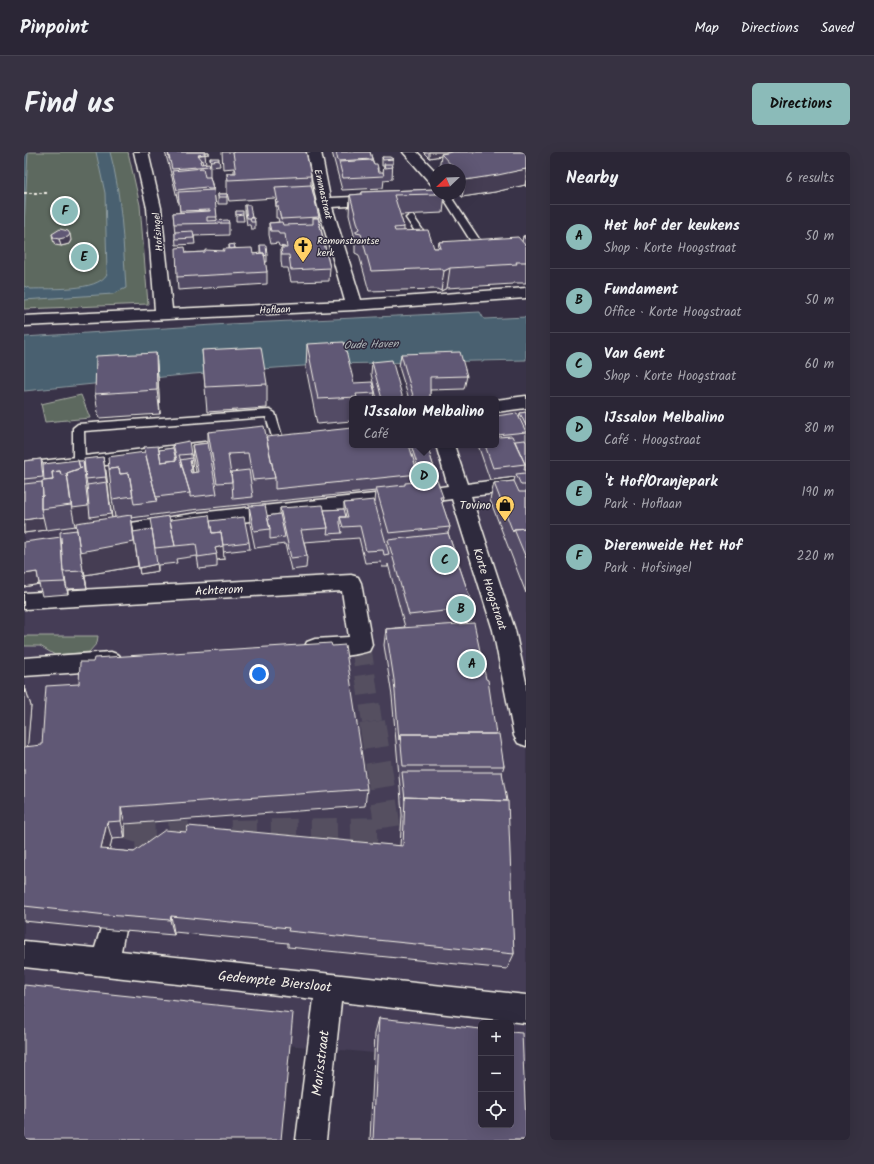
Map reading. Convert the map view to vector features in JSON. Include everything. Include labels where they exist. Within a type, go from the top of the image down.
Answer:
[{"type":"street","name":"Hofsingel","points":[[141,152],[154,208],[164,314]]},
{"type":"street","name":"Emmastraat","points":[[314,152],[324,203],[354,305]]},
{"type":"street","points":[[410,152],[430,174]]},
{"type":"street","points":[[324,203],[430,196]]},
{"type":"street","name":"Hoflaan","points":[[24,321],[354,305],[526,293]]},
{"type":"street","points":[[499,406],[526,402]]},
{"type":"street","points":[[24,469],[238,445]]},
{"type":"street","name":"Korte Hoogstraat","points":[[446,448],[458,492],[504,630],[526,736]]},
{"type":"street","points":[[85,537],[198,520],[458,492],[526,483]]},
{"type":"street","name":"Achterom","points":[[24,601],[351,583],[361,645],[299,649]]},
{"type":"street","points":[[24,667],[128,660]]},
{"type":"street","points":[[105,963],[112,930]]},
{"type":"street","name":"Gedempte Biersloot","points":[[24,954],[526,1009]]},
{"type":"street","name":"Marisstraat","points":[[311,1140],[329,987]]},
{"type":"lane","points":[[449,200],[478,244],[455,248]]},
{"type":"lane","points":[[410,218],[432,251]]},
{"type":"lane","points":[[79,462],[78,428],[270,413],[277,440]]},
{"type":"path","points":[[24,194],[47,193]]},
{"type":"shaded area","points":[[526,402],[526,1065],[514,1063],[514,1020],[478,1020],[478,1045],[375,1033],[374,1053],[24,1021],[24,520],[202,498],[392,448],[499,448],[499,406]]},
{"type":"green space","points":[[24,152],[128,152],[140,205],[148,304],[24,309]]},
{"type":"green space","points":[[81,395],[90,418],[45,422],[41,404]]},
{"type":"green space","points":[[24,636],[98,636],[97,643],[89,652],[55,655],[40,646],[24,646]]},
{"type":"water","points":[[24,152],[28,152],[24,227]]},
{"type":"water","points":[[96,152],[110,152],[114,169],[121,219],[126,288],[113,294],[24,300],[24,286],[31,289],[72,288],[94,284],[102,280],[107,274],[105,193]]},
{"type":"water","name":"Oude Haven","points":[[480,312],[484,319],[526,317],[526,360],[331,364],[193,374],[24,391],[24,337],[229,324]]},
{"type":"building","points":[[168,152],[205,152],[205,154],[198,155],[202,160],[200,161],[201,164],[209,163],[210,166],[172,169]]},
{"type":"building","points":[[233,152],[306,152],[311,176],[228,180],[227,173],[236,173]]},
{"type":"building","points":[[336,152],[370,152],[372,159],[338,161]]},
{"type":"building","points":[[453,152],[526,152],[526,169],[466,180],[466,164],[450,164],[441,154]]},
{"type":"building","points":[[382,157],[390,157],[393,159],[383,160]]},
{"type":"building","points":[[210,158],[219,158],[219,160],[211,161]]},
{"type":"building","points":[[372,160],[374,164],[377,164],[378,172],[383,172],[384,176],[343,178],[339,162]]},
{"type":"building","points":[[384,164],[392,164],[393,167],[385,168]]},
{"type":"building","points":[[203,168],[205,177],[210,177],[213,189],[208,189],[207,187],[177,190],[172,171]]},
{"type":"building","points":[[311,185],[319,217],[281,219],[278,206],[276,206],[276,203],[278,203],[275,187]]},
{"type":"building","points":[[430,189],[430,194],[394,195],[404,227],[394,228],[395,231],[428,230],[434,248],[441,248],[439,242],[518,237],[526,246],[526,262],[516,262],[517,264],[450,268],[444,271],[440,268],[371,271],[361,234],[356,233],[359,229],[350,195],[362,194],[362,192]]},
{"type":"building","points":[[214,190],[217,217],[207,217],[207,221],[228,220],[229,223],[174,224],[173,213],[210,211],[180,211],[178,192]]},
{"type":"building","points":[[218,194],[227,194],[227,197],[218,197]]},
{"type":"building","points":[[245,205],[250,205],[252,218],[247,218]]},
{"type":"building","points":[[236,211],[243,211],[243,214],[236,215]]},
{"type":"building","points":[[250,218],[254,218],[255,222],[251,222]]},
{"type":"building","points":[[313,218],[318,218],[330,268],[291,270],[289,255],[282,255],[281,248],[287,248],[285,234],[279,234],[278,231],[271,231],[269,223],[282,222],[283,225],[313,224]]},
{"type":"building","points":[[60,229],[68,231],[70,234],[68,237],[59,239],[54,238],[52,234]]},
{"type":"building","points":[[193,231],[194,238],[175,239],[175,232]]},
{"type":"building","points":[[234,244],[235,248],[230,249],[229,245]]},
{"type":"building","points":[[260,245],[266,245],[267,255],[264,256],[264,253],[261,253]]},
{"type":"building","points":[[185,247],[186,253],[205,252],[205,250],[224,251],[223,249],[252,248],[253,254],[264,253],[267,272],[177,277],[176,248]]},
{"type":"building","points":[[344,342],[354,383],[372,382],[375,393],[356,394],[357,396],[349,396],[349,397],[318,399],[307,344]]},
{"type":"building","points":[[261,347],[267,384],[205,387],[202,350]]},
{"type":"building","points":[[460,352],[467,376],[430,377],[430,396],[413,396],[401,354]]},
{"type":"building","points":[[156,353],[157,390],[95,394],[96,356]]},
{"type":"building","points":[[392,360],[402,396],[381,396],[372,362]]},
{"type":"building","points":[[526,412],[526,426],[520,413]]},
{"type":"building","points":[[517,413],[526,432],[499,435],[499,416]]},
{"type":"building","points":[[264,426],[275,478],[253,480],[248,453],[228,454],[232,482],[217,483],[208,432]]},
{"type":"building","points":[[349,428],[349,448],[410,448],[418,474],[275,489],[275,478],[266,437]]},
{"type":"building","points":[[512,436],[525,464],[493,468],[486,448],[499,448],[499,437]]},
{"type":"building","points":[[525,440],[526,470],[524,470],[525,464],[515,441]]},
{"type":"building","points":[[189,441],[191,454],[179,455],[190,493],[156,497],[144,447],[158,446],[161,462],[177,460],[173,444]]},
{"type":"building","points":[[208,443],[217,494],[190,497],[180,460],[192,458],[190,461],[192,469],[190,470],[191,473],[198,472],[192,445]]},
{"type":"building","points":[[173,448],[176,460],[161,462],[159,450]]},
{"type":"building","points":[[412,448],[428,448],[434,468],[419,470]]},
{"type":"building","points":[[145,452],[157,501],[134,504],[129,473],[120,474],[119,468],[109,469],[108,457]]},
{"type":"building","points":[[103,457],[106,477],[86,479],[84,459]]},
{"type":"building","points":[[41,459],[43,477],[24,479],[24,461]]},
{"type":"building","points":[[78,460],[80,468],[61,475],[60,471],[52,472],[53,480],[44,481],[43,464]]},
{"type":"building","points":[[78,461],[83,461],[88,506],[72,508],[67,473],[82,468],[80,468]]},
{"type":"building","points":[[119,468],[120,474],[129,473],[133,496],[112,499],[109,469]]},
{"type":"building","points":[[249,470],[253,497],[233,499],[231,472]]},
{"type":"building","points":[[60,471],[61,475],[67,474],[71,505],[41,509],[41,497],[43,496],[42,481],[53,480],[52,472]]},
{"type":"building","points":[[525,473],[526,485],[521,485],[516,474]]},
{"type":"building","points":[[437,480],[443,497],[440,497],[450,527],[389,533],[376,488]]},
{"type":"building","points":[[514,481],[519,492],[526,492],[526,528],[514,529],[513,532],[494,483]]},
{"type":"building","points":[[42,482],[43,496],[41,497],[41,509],[43,517],[24,520],[24,484]]},
{"type":"building","points":[[107,482],[111,514],[90,517],[87,485]]},
{"type":"building","points":[[374,500],[389,554],[384,555],[383,550],[366,551],[360,526],[343,527],[340,517],[348,517],[344,503]]},
{"type":"building","points":[[265,505],[270,529],[254,531],[249,506]]},
{"type":"building","points":[[323,505],[328,528],[301,530],[307,556],[291,558],[280,508]]},
{"type":"building","points":[[344,509],[346,517],[340,517],[342,533],[327,534],[328,528],[324,510]]},
{"type":"building","points":[[280,514],[285,537],[270,539],[270,529],[267,516]]},
{"type":"building","points":[[131,515],[134,542],[80,552],[76,523]]},
{"type":"building","points":[[209,515],[212,533],[221,532],[223,546],[215,548],[217,554],[198,557],[196,544],[175,546],[170,520]]},
{"type":"building","points":[[169,516],[175,546],[155,548],[150,519]]},
{"type":"building","points":[[244,517],[249,542],[223,545],[221,532],[212,533],[210,521]]},
{"type":"building","points":[[526,528],[526,558],[514,529]]},
{"type":"building","points":[[152,529],[157,564],[139,568],[133,532]]},
{"type":"building","points":[[77,530],[83,571],[63,572],[60,532]]},
{"type":"building","points":[[448,533],[472,604],[461,605],[463,609],[409,615],[388,540]]},
{"type":"building","points":[[61,537],[65,582],[39,583],[37,572],[24,574],[24,542]]},
{"type":"building","points":[[474,623],[486,679],[488,680],[496,734],[400,734],[399,740],[394,680],[386,629]]},
{"type":"building","points":[[331,643],[332,646],[345,645],[367,789],[121,807],[121,821],[107,822],[101,849],[134,852],[165,830],[186,832],[188,826],[403,846],[405,797],[508,801],[514,954],[288,931],[289,928],[171,916],[170,920],[24,906],[24,747],[42,745],[46,686],[79,684],[80,662],[93,662],[94,658]]},
{"type":"building","points":[[400,734],[499,734],[504,766],[403,766]]},
{"type":"building","points":[[402,772],[502,772],[507,801],[405,797],[405,800]]},
{"type":"building","points":[[24,985],[293,1013],[281,1140],[24,1140]]},
{"type":"building","points":[[379,1018],[478,1029],[478,1128],[514,1128],[514,1032],[522,1033],[526,1140],[373,1140]]},
{"type":"tunnel","points":[[361,645],[372,722]]},
{"type":"tunnel","points":[[231,833],[388,830],[372,721]]},
{"type":"tunnel","points":[[121,880],[135,836],[189,834]]},
{"type":"place","name":"Dierenweide Het Hof","points":[[65,211]]},
{"type":"place","name":"'t Hof/Oranjepark","points":[[84,257]]},
{"type":"place","name":"Remonstrantse kerk","points":[[303,263]]},
{"type":"place","name":"IJssalon Melbalino","points":[[424,476]]},
{"type":"place","name":"Tovino","points":[[505,522]]},
{"type":"place","name":"Van Gent","points":[[445,560]]},
{"type":"place","name":"Fundament","points":[[461,609]]},
{"type":"place","name":"Het hof der keukens","points":[[472,664]]}]
